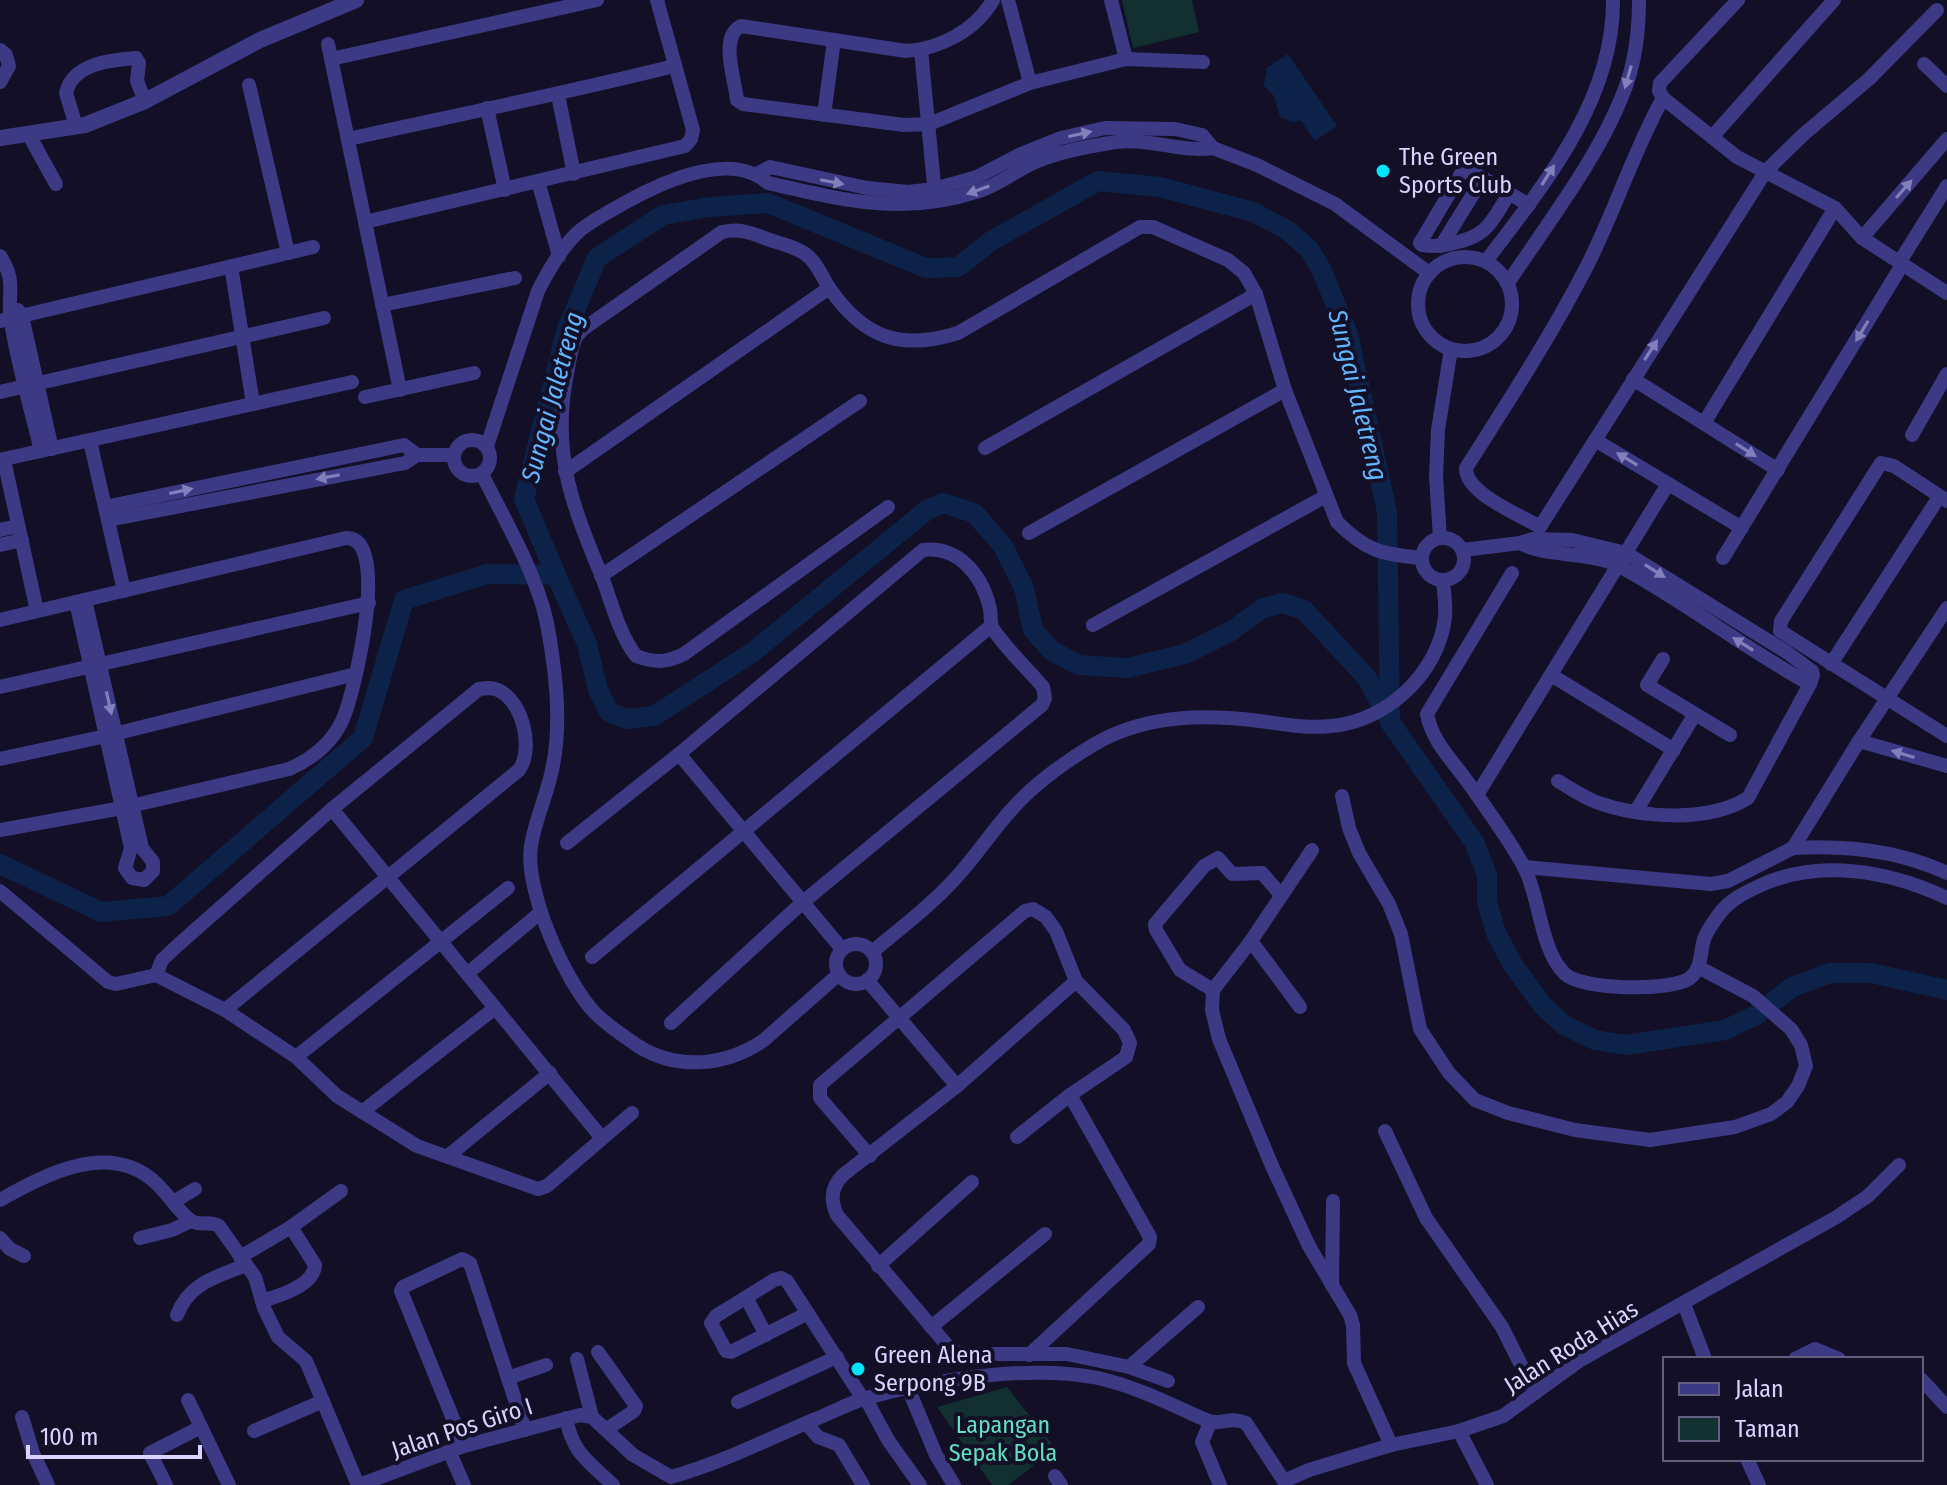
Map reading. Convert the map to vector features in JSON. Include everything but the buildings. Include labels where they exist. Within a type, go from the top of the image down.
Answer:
[{"type":"street","points":[[1,134],[29,135],[76,126],[145,101],[260,40],[356,0]]},
{"type":"street","points":[[400,390],[330,51],[597,0]]},
{"type":"street","points":[[365,222],[685,146],[693,130],[657,0]]},
{"type":"street","points":[[993,0],[977,22],[949,39],[921,50],[906,51],[741,26],[730,38],[739,103],[904,125],[929,124],[1030,83],[1126,59],[1203,62]]},
{"type":"street","points":[[1008,0],[1030,83]]},
{"type":"street","points":[[1111,0],[1126,59]]},
{"type":"street","points":[[1486,261],[1529,205],[1589,108],[1604,63],[1613,19],[1613,0]]},
{"type":"street","points":[[1508,283],[1608,127],[1626,85],[1633,59],[1639,34],[1639,0]]},
{"type":"street","points":[[1738,0],[1660,83],[1659,91],[1663,98],[1737,157],[1835,208],[1862,238],[1947,293]]},
{"type":"street","points":[[1712,137],[1834,0]]},
{"type":"street","points":[[1663,98],[1641,137],[1587,266],[1466,468],[1466,475],[1476,490],[1540,527],[1766,171],[1869,79],[1937,10]]},
{"type":"street","points":[[824,115],[834,40]]},
{"type":"street","points":[[0,50],[6,55],[9,66],[0,82]]},
{"type":"street","points":[[921,50],[935,196]]},
{"type":"street","points":[[76,126],[67,87],[90,66],[136,58],[139,61],[137,81],[145,101]]},
{"type":"street","points":[[1924,64],[1947,86]]},
{"type":"street","points":[[348,139],[558,95],[674,66]]},
{"type":"street","points":[[249,85],[288,253]]},
{"type":"street","points":[[558,95],[574,174]]},
{"type":"street","points":[[487,108],[505,190]]},
{"type":"street","points":[[487,446],[469,440],[462,443],[454,455],[454,462],[462,474],[482,474],[490,461],[487,446],[538,291],[559,256],[576,235],[593,221],[647,189],[685,175],[731,168],[757,174],[770,167],[867,188],[935,196],[1061,138],[1105,128],[1175,129],[1202,135],[1213,148],[1257,165],[1335,204],[1429,273]]},
{"type":"street","points":[[29,135],[56,184]]},
{"type":"street","points":[[1862,238],[1947,139]]},
{"type":"street","points":[[1509,194],[1475,239],[1441,246],[1424,247],[1420,243],[1462,172],[1467,170],[1529,205]]},
{"type":"street","points":[[1441,246],[1483,178]]},
{"type":"street","points":[[538,181],[559,256]]},
{"type":"street","points":[[1723,558],[1947,186]]},
{"type":"street","points":[[1704,423],[1835,208]]},
{"type":"street","points":[[888,507],[684,654],[663,662],[636,656],[630,649],[582,531],[565,472],[561,449],[562,411],[576,337],[583,329],[722,232],[745,230],[809,256],[829,288],[856,321],[883,337],[907,342],[933,341],[958,333],[1146,226],[1228,260],[1244,273],[1256,294],[1285,390],[1337,522],[1350,535],[1388,554],[1421,558]]},
{"type":"street","points":[[11,318],[313,247]]},
{"type":"street","points":[[0,256],[8,268],[11,318],[32,385],[47,450]]},
{"type":"street","points":[[1471,256],[1486,261],[1499,270],[1508,283],[1513,298],[1512,314],[1506,328],[1482,348],[1467,351],[1451,349],[1437,342],[1426,331],[1419,317],[1421,286],[1429,273],[1441,263],[1456,257],[1471,256]]},
{"type":"street","points":[[231,266],[253,404]]},
{"type":"street","points":[[382,305],[515,278]]},
{"type":"street","points":[[565,472],[829,288]]},
{"type":"street","points":[[985,448],[1256,294]]},
{"type":"street","points":[[0,392],[324,318]]},
{"type":"street","points":[[1440,538],[1436,476],[1438,430],[1451,349]]},
{"type":"street","points":[[365,397],[474,373]]},
{"type":"street","points":[[1912,435],[1947,374]]},
{"type":"street","points":[[1633,379],[1778,470]]},
{"type":"street","points":[[37,611],[2,460],[352,382]]},
{"type":"street","points":[[1029,533],[1285,390]]},
{"type":"street","points":[[601,576],[860,401]]},
{"type":"street","points":[[1595,440],[1742,528]]},
{"type":"street","points":[[90,441],[124,591]]},
{"type":"street","points":[[106,513],[405,463],[417,455],[454,455]]},
{"type":"street","points":[[1831,664],[1943,499],[1894,466],[1881,463],[1875,469],[1781,621],[1780,631],[1785,636],[1947,736]]},
{"type":"street","points":[[482,474],[542,603],[554,670],[558,739],[530,847],[530,872],[541,912],[568,977],[593,1011],[616,1032],[643,1049],[681,1063],[721,1060],[751,1048],[839,974]]},
{"type":"street","points":[[1477,795],[1668,484]]},
{"type":"street","points":[[1093,625],[1326,496]]},
{"type":"street","points":[[0,530],[20,533]]},
{"type":"street","points":[[0,545],[20,533]]},
{"type":"street","points":[[0,620],[351,538],[363,548],[369,603],[356,674],[341,722],[309,761],[289,769],[128,807],[0,830]]},
{"type":"street","points":[[1440,538],[1453,540],[1463,550],[1464,564],[1457,576],[1443,581],[1436,580],[1425,571],[1421,558],[1427,545],[1440,538]]},
{"type":"street","points":[[1463,550],[1533,539],[1572,540],[1622,559],[1788,653],[1812,671],[1810,684],[1748,798],[1733,808],[1681,815],[1636,811],[1596,802],[1558,781]]},
{"type":"street","points":[[567,843],[679,754],[923,550],[936,548],[974,569],[991,609],[991,626],[1043,687],[1045,698],[1042,705],[803,902],[671,1023]]},
{"type":"street","points":[[1427,714],[1512,573]]},
{"type":"street","points":[[872,952],[949,886],[1013,807],[1059,768],[1094,744],[1159,719],[1241,719],[1306,727],[1333,726],[1372,715],[1397,699],[1416,683],[1436,651],[1445,616],[1443,581]]},
{"type":"street","points":[[81,601],[128,807]]},
{"type":"street","points":[[0,687],[369,603]]},
{"type":"street","points":[[1793,848],[1947,608]]},
{"type":"street","points":[[592,957],[991,626]]},
{"type":"street","points":[[1663,659],[1647,685],[1730,735]]},
{"type":"street","points":[[0,759],[111,735],[356,674]]},
{"type":"street","points":[[1551,675],[1674,750]]},
{"type":"street","points":[[156,975],[162,960],[170,952],[332,809],[479,689],[494,688],[509,697],[520,716],[523,730],[526,757],[523,764],[225,1010]]},
{"type":"street","points":[[1410,688],[1427,714],[1433,736],[1477,795],[1524,867],[1552,953],[1565,973],[1573,979],[1618,987],[1655,987],[1689,979],[1698,967],[1704,938],[1721,912],[1738,896],[1773,880],[1835,869],[1918,884],[1947,898]]},
{"type":"street","points":[[1636,811],[1695,714]]},
{"type":"street","points":[[1859,741],[1947,766]]},
{"type":"street","points":[[679,754],[842,949]]},
{"type":"street","points":[[1342,796],[1349,828],[1359,853],[1389,904],[1401,934],[1420,1029],[1449,1073],[1475,1100],[1508,1113],[1561,1127],[1650,1140],[1735,1127],[1771,1114],[1787,1102],[1798,1086],[1806,1066],[1801,1045],[1791,1029],[1753,996],[1698,967]]},
{"type":"street","points":[[332,809],[601,1137]]},
{"type":"street","points":[[1524,867],[1711,884],[1728,881],[1793,848],[1829,846],[1881,852],[1921,861],[1947,873]]},
{"type":"street","points":[[1312,850],[1251,941],[1213,990],[1214,1025],[1309,1246],[1353,1325],[1356,1371],[1391,1445]]},
{"type":"street","points":[[1213,990],[1180,970],[1155,924],[1204,866],[1218,858],[1232,874],[1262,873],[1281,895]]},
{"type":"street","points":[[296,1057],[508,888]]},
{"type":"street","points":[[0,891],[108,982],[116,984],[156,975],[225,1010],[296,1057],[337,1096],[417,1146],[541,1189],[632,1113]]},
{"type":"street","points":[[870,1156],[820,1098],[819,1089],[824,1080],[1025,911],[1033,909],[1046,917],[1056,931],[1076,981],[1124,1030],[1130,1043],[1126,1057],[1070,1095],[1017,1137]]},
{"type":"street","points":[[468,973],[541,912]]},
{"type":"street","points":[[1251,941],[1300,1007]]},
{"type":"street","points":[[854,944],[867,947],[872,952],[875,970],[867,980],[849,982],[839,974],[836,961],[842,949],[854,944]]},
{"type":"street","points":[[867,980],[957,1086]]},
{"type":"street","points":[[1076,981],[957,1086],[838,1180],[832,1199],[837,1215],[878,1266],[946,1346],[957,1352],[1067,1354],[1129,1367],[1168,1381]]},
{"type":"street","points":[[362,1112],[495,1008]]},
{"type":"street","points":[[448,1156],[550,1073]]},
{"type":"street","points":[[1029,1355],[1144,1251],[1150,1237],[1070,1095]]},
{"type":"street","points":[[1385,1131],[1426,1218],[1502,1327],[1535,1393]]},
{"type":"street","points":[[0,1200],[47,1177],[94,1161],[124,1163],[154,1181],[191,1221],[200,1224],[213,1222],[219,1226],[255,1277],[278,1337],[306,1361],[358,1485]]},
{"type":"street","name":"Jalan Roda Hias","points":[[1284,1483],[1309,1470],[1391,1445],[1459,1431],[1503,1416],[1579,1361],[1835,1218],[1868,1196],[1899,1165]]},
{"type":"street","points":[[878,1266],[972,1182]]},
{"type":"street","points":[[173,1202],[195,1189]]},
{"type":"street","points":[[177,1315],[182,1302],[193,1290],[243,1261],[341,1191]]},
{"type":"street","points":[[1332,1286],[1333,1201]]},
{"type":"street","points":[[140,1238],[172,1230],[191,1221]]},
{"type":"street","points":[[262,1301],[287,1292],[315,1272],[315,1265],[291,1227]]},
{"type":"street","points":[[931,1327],[1045,1234]]},
{"type":"street","points":[[0,1238],[10,1249],[24,1256]]},
{"type":"street","points":[[464,1446],[401,1291],[403,1287],[462,1259],[467,1260],[525,1430]]},
{"type":"street","points":[[808,1313],[729,1352],[712,1325],[716,1316],[774,1280],[781,1278],[787,1281],[837,1357],[864,1399],[888,1440],[920,1485]]},
{"type":"street","points":[[747,1299],[766,1335]]},
{"type":"street","points":[[1684,1304],[1704,1357]]},
{"type":"street","points":[[1129,1367],[1198,1307]]},
{"type":"street","points":[[1799,1357],[1815,1349],[1834,1357]]},
{"type":"street","points":[[598,1352],[635,1404],[634,1411],[607,1429]]},
{"type":"street","points":[[738,1402],[837,1357]]},
{"type":"street","points":[[577,1359],[579,1417],[571,1441],[580,1454],[613,1485]]},
{"type":"street","points":[[508,1378],[546,1365]]},
{"type":"street","points":[[579,1417],[607,1429],[666,1481],[690,1479],[806,1423],[864,1399],[908,1388],[1055,1373],[1081,1376],[1155,1395],[1210,1423],[1236,1418],[1246,1423],[1284,1483]]},
{"type":"street","points":[[1923,1381],[1947,1407]]},
{"type":"street","points":[[908,1388],[936,1455],[954,1485]]},
{"type":"street","points":[[188,1400],[229,1485]]},
{"type":"street","points":[[254,1431],[323,1401]]},
{"type":"street","points":[[22,1417],[33,1453],[48,1485]]},
{"type":"street","name":"Jalan Pos Giro I","points":[[358,1485],[395,1479],[464,1446],[579,1417]]},
{"type":"street","points":[[806,1423],[818,1437],[839,1445],[863,1485]]},
{"type":"street","points":[[1210,1423],[1202,1442],[1220,1485]]},
{"type":"street","points":[[166,1485],[150,1453],[201,1427]]},
{"type":"street","points":[[1459,1431],[1487,1485]]},
{"type":"street","points":[[450,1453],[464,1485]]},
{"type":"street","points":[[1748,1461],[1759,1485]]},
{"type":"green space","points":[[1122,0],[1192,0],[1199,32],[1133,48]]},
{"type":"green space","name":"Lapangan Sepak Bola","points":[[1007,1387],[1056,1449],[1008,1485],[992,1485],[937,1407]]},
{"type":"water","points":[[1288,54],[1337,126],[1315,141],[1301,121],[1292,122],[1280,117],[1274,96],[1263,85],[1265,69]]},
{"type":"waterway","name":"Sungai Jaletreng","points":[[0,864],[101,912],[168,906],[363,738],[404,600],[487,574],[556,575],[524,499],[567,329],[597,258],[663,215],[710,207],[768,203],[926,268],[958,267],[991,241],[1098,181],[1160,187],[1253,212],[1287,230],[1309,249],[1321,269],[1348,334],[1387,512],[1390,722],[1474,842],[1487,875],[1487,902],[1496,933],[1513,965],[1543,1006],[1564,1025],[1595,1040],[1626,1045],[1725,1030],[1756,1015],[1792,987],[1830,973],[1871,973],[1947,990]]},
{"type":"waterway","points":[[556,575],[587,644],[598,690],[609,712],[627,719],[654,716],[753,652],[927,510],[943,503],[974,513],[1003,546],[1024,588],[1033,630],[1052,651],[1079,665],[1127,668],[1185,654],[1231,631],[1263,608],[1283,603],[1304,610],[1367,678],[1389,719]]},
{"type":"place","name":"The Green Sports Club","points":[[1383,171]]},
{"type":"place","name":"Green Alena Serpong 9B","points":[[858,1369]]}]
